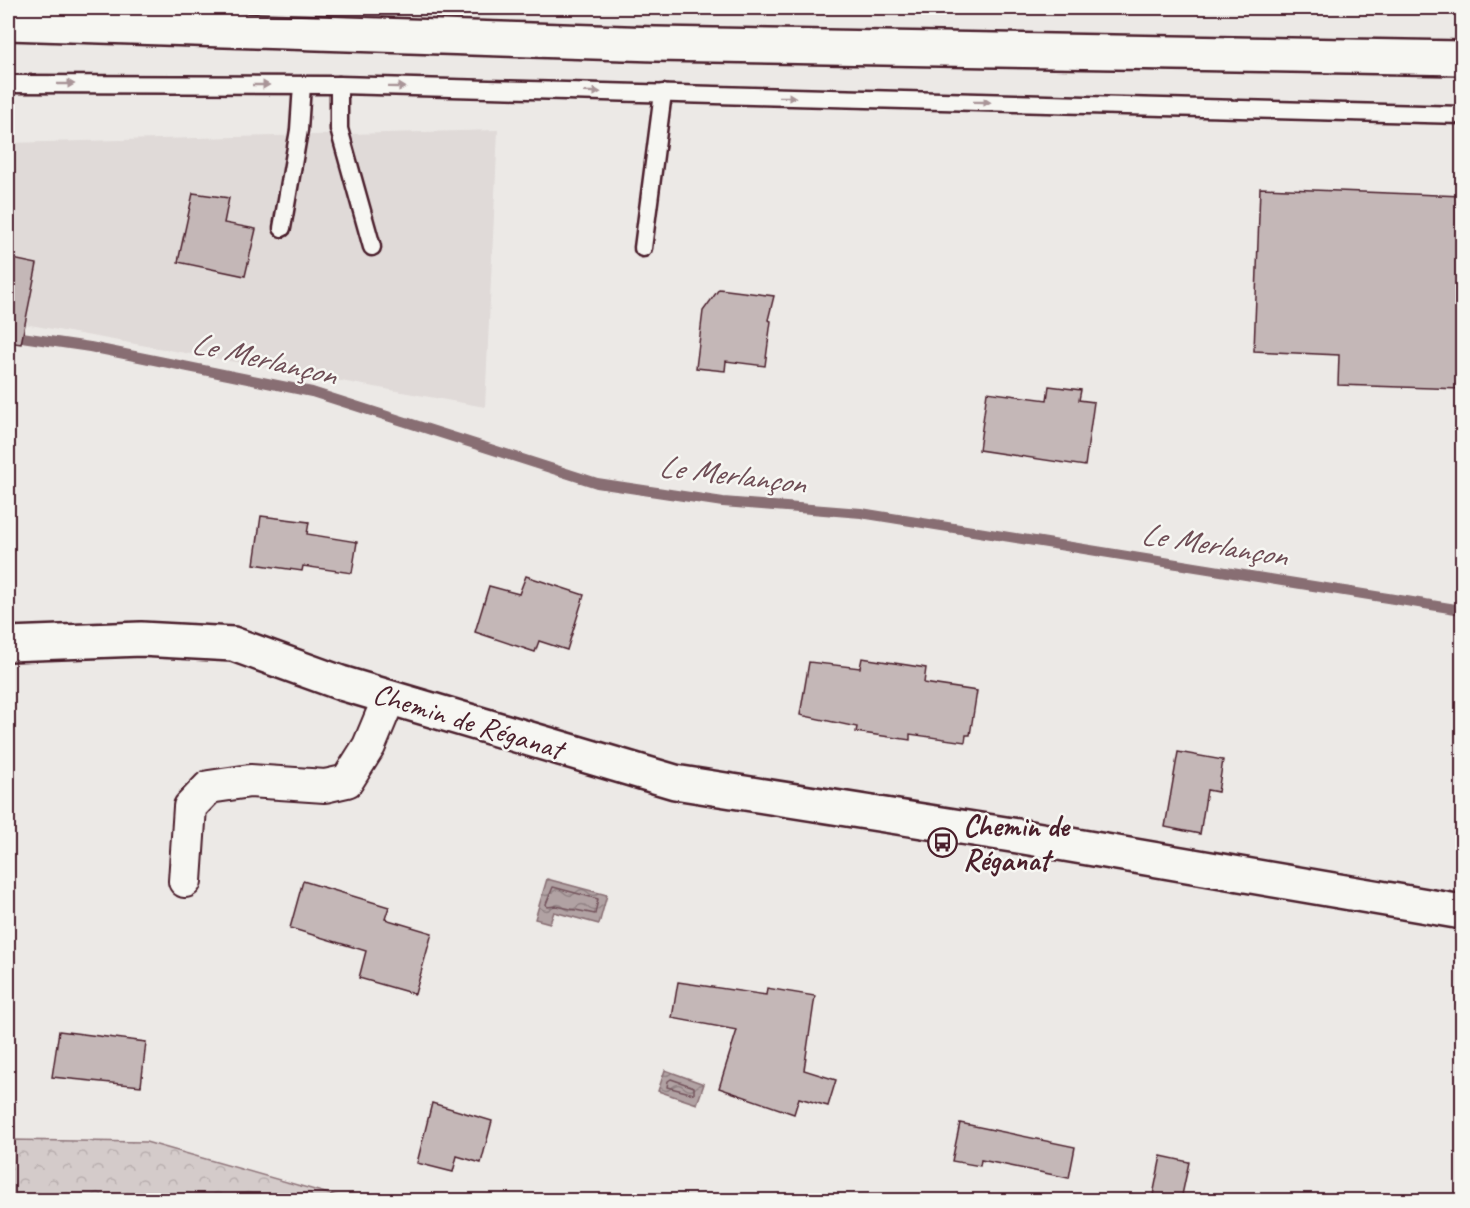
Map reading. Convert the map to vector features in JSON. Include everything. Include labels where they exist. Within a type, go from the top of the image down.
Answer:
[{"type":"street","points":[[8,23],[667,44],[1462,58]]},
{"type":"street","name":"Chemin de Réganat","points":[[8,644],[141,639],[234,644],[341,683],[675,782],[1018,836],[1462,912]]},
{"type":"street","points":[[185,881],[190,807],[209,787],[250,781],[325,786],[347,781],[369,746],[389,698]]},
{"type":"lane","points":[[8,84],[339,85],[1462,115]]},
{"type":"lane","points":[[282,228],[299,130],[302,85]]},
{"type":"lane","points":[[339,85],[339,129],[372,247]]},
{"type":"lane","points":[[643,248],[663,93]]},
{"type":"shaded area","points":[[498,130],[485,407],[8,321],[8,143]]},
{"type":"green space","points":[[8,1140],[146,1142],[350,1200],[8,1200]]},
{"type":"water","points":[[547,879],[607,895],[599,924],[554,912],[550,923],[535,919]]},
{"type":"water","points":[[665,1070],[704,1084],[697,1104],[658,1091]]},
{"type":"building","points":[[1260,188],[1462,196],[1462,389],[1338,385],[1339,355],[1254,351]]},
{"type":"building","points":[[193,193],[229,198],[224,223],[256,229],[245,276],[178,262]]},
{"type":"building","points":[[8,258],[37,264],[21,344],[8,342]]},
{"type":"building","points":[[719,289],[774,296],[768,320],[771,321],[765,366],[726,361],[725,371],[696,368],[703,311]]},
{"type":"building","points":[[1049,386],[1081,390],[1079,400],[1094,402],[1085,466],[979,450],[987,392],[1047,400]]},
{"type":"building","points":[[261,516],[309,522],[307,534],[357,542],[352,573],[303,566],[302,571],[254,564]]},
{"type":"building","points":[[526,576],[584,595],[567,650],[539,641],[535,652],[475,632],[489,586],[519,594]]},
{"type":"building","points":[[862,658],[926,668],[924,683],[977,691],[970,735],[966,735],[965,742],[910,734],[910,740],[856,732],[857,727],[800,715],[809,662],[860,668]]},
{"type":"building","points":[[1178,752],[1223,760],[1218,792],[1207,790],[1200,834],[1165,827]]},
{"type":"building","points":[[303,881],[389,907],[385,919],[432,933],[415,994],[359,978],[366,951],[290,928]]},
{"type":"building","points":[[678,982],[766,995],[767,988],[815,996],[804,1070],[836,1080],[828,1106],[799,1098],[794,1114],[719,1088],[737,1030],[672,1018]]},
{"type":"building","points":[[59,1031],[146,1042],[141,1086],[52,1077]]},
{"type":"building","points":[[432,1103],[492,1121],[481,1163],[457,1156],[453,1172],[417,1163]]},
{"type":"building","points":[[960,1123],[1075,1147],[1069,1178],[981,1160],[980,1166],[952,1161]]},
{"type":"building","points":[[1161,1156],[1189,1162],[1181,1200],[1152,1200]]},
{"type":"waterway","name":"Le Merlançon","points":[[8,335],[90,347],[312,392],[597,483],[723,502],[861,513],[1462,610]]},
{"type":"place","name":"Chemin de Réganat","points":[[942,843]]}]
